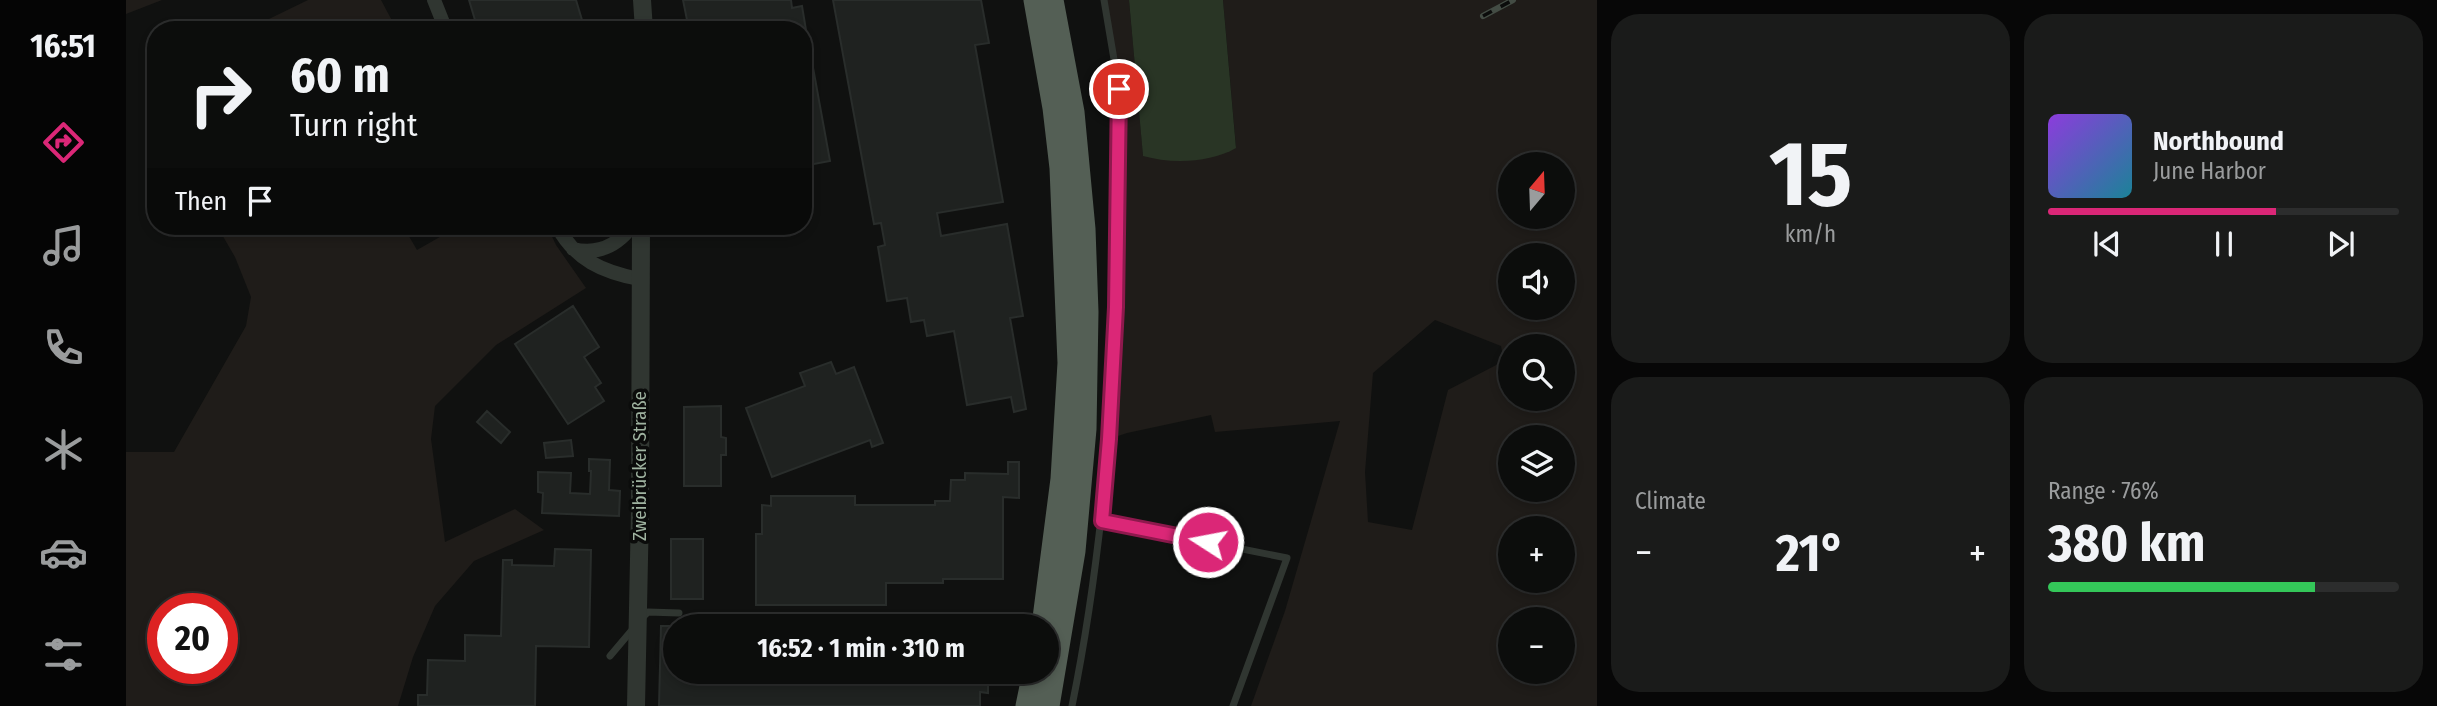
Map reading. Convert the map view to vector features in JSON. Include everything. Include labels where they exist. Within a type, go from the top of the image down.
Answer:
[{"type":"highway","points":[[1035,0],[1054,108],[1061,168],[1069,363],[1062,479],[1045,614]]},
{"type":"highway","points":[[1048,706],[1074,551],[1085,429],[1087,312],[1084,229],[1073,112],[1052,0]]},
{"type":"highway","points":[[1027,706],[1032,684]]},
{"type":"street","points":[[434,0],[442,21]]},
{"type":"street","points":[[642,0],[643,21]]},
{"type":"street","points":[[563,235],[584,260],[599,268],[639,279]]},
{"type":"street","points":[[573,249],[587,252],[608,247],[624,235]]},
{"type":"street","name":"Zweibrücker Straße","points":[[636,706],[641,235]]},
{"type":"lane","points":[[1072,706],[1102,521],[1116,307],[1120,110],[1104,0]]},
{"type":"lane","points":[[1102,521],[1287,558],[1233,706]]},
{"type":"lane","points":[[610,656],[648,612],[679,613]]},
{"type":"shaded area","points":[[126,0],[162,0],[126,14]]},
{"type":"shaded area","points":[[308,0],[381,0],[392,21],[265,21]]},
{"type":"shaded area","points":[[1104,0],[1129,0],[1143,155],[1236,147],[1223,0],[1597,0],[1597,706],[1251,706],[1285,611],[1340,421],[1215,432],[1211,415],[1109,439],[1120,110]],"holes":[[[1435,320],[1498,345],[1498,334],[1575,334],[1575,411],[1498,411],[1498,364],[1448,390],[1412,530],[1368,522],[1365,472],[1373,373]]]},
{"type":"shaded area","points":[[1129,0],[1223,0],[1236,148],[1214,157],[1190,161],[1143,156]]},
{"type":"shaded area","points":[[222,235],[408,235],[417,250],[443,235],[551,235],[586,288],[496,345],[435,406],[431,439],[445,542],[515,509],[544,530],[474,561],[435,606],[413,657],[398,706],[126,706],[126,452],[174,452],[246,326],[251,297],[235,257]]},
{"type":"building","points":[[469,0],[576,0],[582,21],[475,21]]},
{"type":"building","points":[[683,0],[791,0],[792,8],[802,6],[804,21],[687,21]]},
{"type":"building","points":[[833,0],[981,0],[989,43],[975,45],[1003,202],[937,213],[941,236],[1007,224],[1023,316],[1010,318],[1026,409],[1014,412],[1011,397],[967,405],[954,331],[927,336],[924,320],[911,322],[907,298],[887,301],[878,247],[885,245],[881,223],[874,224]]},
{"type":"building","points":[[812,62],[830,161],[812,164]]},
{"type":"building","points":[[573,306],[599,347],[584,357],[601,383],[595,387],[604,401],[568,424],[515,344]]},
{"type":"building","points":[[831,362],[836,374],[854,367],[883,443],[872,447],[870,440],[772,477],[746,408],[805,386],[800,373]]},
{"type":"building","points":[[721,406],[721,437],[726,438],[726,455],[721,455],[721,486],[684,486],[684,407]]},
{"type":"building","points":[[487,411],[510,432],[501,443],[477,422]]},
{"type":"building","points":[[571,440],[573,456],[546,458],[544,443]]},
{"type":"building","points":[[589,459],[610,460],[609,490],[620,491],[619,516],[542,513],[543,493],[538,492],[538,472],[571,473],[570,493],[590,494]]},
{"type":"building","points":[[1008,462],[1019,462],[1019,498],[1003,497],[1003,579],[886,583],[886,605],[756,605],[756,534],[762,534],[762,505],[771,506],[771,496],[855,496],[855,505],[935,505],[935,501],[950,501],[951,480],[965,480],[965,473],[1008,474]]},
{"type":"building","points":[[671,539],[703,539],[703,599],[671,599]]},
{"type":"building","points":[[555,549],[591,550],[589,647],[536,646],[535,706],[418,706],[418,695],[427,695],[428,660],[465,661],[465,635],[501,636],[503,560],[512,560],[512,565],[554,566]]},
{"type":"building","points":[[661,626],[663,684],[988,684],[988,693],[980,692],[980,706],[659,706]]},
{"type":"railway","points":[[1483,16],[1513,0]]},
{"type":"route","points":[[1119,89],[1119,234],[1109,439],[1102,521],[1208,542]]}]
